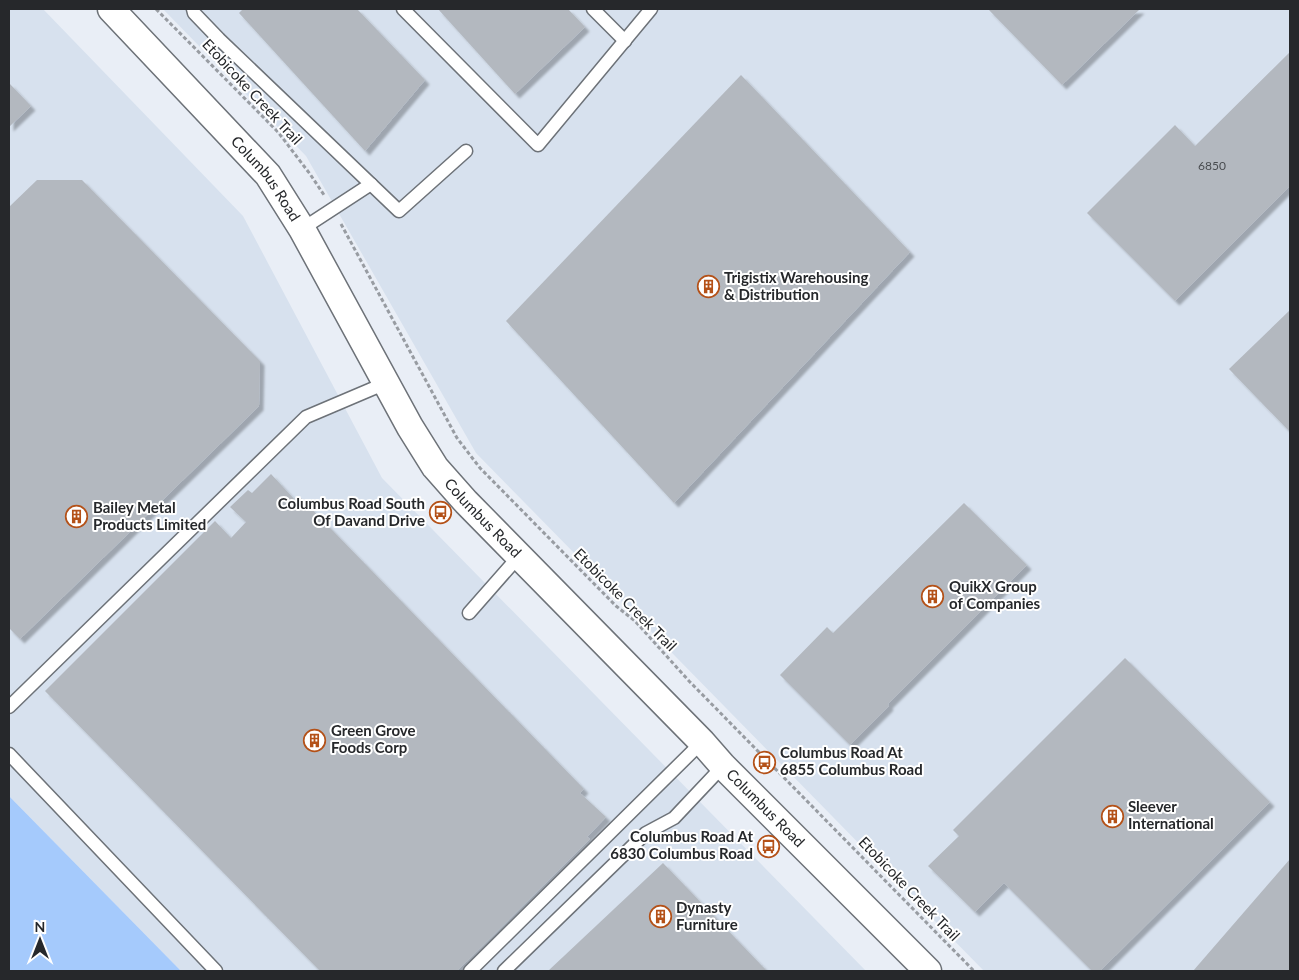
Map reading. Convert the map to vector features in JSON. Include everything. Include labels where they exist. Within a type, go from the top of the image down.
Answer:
[{"type":"street","name":"Columbus Road","points":[[111,9],[268,175],[302,229],[410,427],[435,467],[466,502],[702,742],[723,766],[928,971]]},
{"type":"lane","points":[[194,9],[194,13],[219,39],[400,211],[466,151]]},
{"type":"lane","points":[[403,9],[538,145],[651,9]]},
{"type":"lane","points":[[594,9],[625,41]]},
{"type":"lane","points":[[302,229],[371,184]]},
{"type":"lane","points":[[9,707],[306,417],[386,383]]},
{"type":"lane","points":[[469,613],[519,556]]},
{"type":"lane","points":[[470,971],[702,742]]},
{"type":"lane","points":[[9,754],[216,971]]},
{"type":"lane","points":[[504,971],[646,833],[674,818],[723,766]]},
{"type":"path","name":"Etobicoke Creek Trail","points":[[156,9],[278,132],[324,196]]},
{"type":"path","name":"Etobicoke Creek Trail","points":[[340,222],[457,438],[480,468],[616,606],[635,621],[696,688],[974,971]]},
{"type":"shaded area","points":[[9,9],[43,9],[243,216],[382,478],[866,971],[181,971],[9,796]]},
{"type":"shaded area","points":[[163,9],[1290,9],[1290,971],[984,971],[476,453],[306,156]]},
{"type":"shaded area","points":[[9,796],[181,971],[9,971]]},
{"type":"building","points":[[243,9],[357,9],[425,80],[365,151],[239,13]]},
{"type":"building","points":[[438,9],[568,9],[585,27],[515,94]]},
{"type":"building","points":[[988,9],[1140,9],[1062,85]]},
{"type":"building","points":[[1290,52],[1290,186],[1175,301],[1087,213],[1175,125],[1195,146]]},
{"type":"building","name":"Trigistix Warehousing & Distribution","points":[[741,75],[910,252],[674,503],[506,321]]},
{"type":"building","points":[[9,83],[31,106],[9,127]]},
{"type":"building","name":"Bailey Metal Products Limited","points":[[37,180],[82,180],[260,361],[259,406],[20,639],[9,628],[9,207]]},
{"type":"building","points":[[1290,310],[1290,432],[1229,369]]},
{"type":"building","name":"Green Grove Foods Corp","points":[[271,474],[295,500],[299,496],[584,789],[580,793],[606,817],[587,837],[590,839],[457,971],[320,971],[45,691],[215,521],[231,538],[246,522],[230,507],[248,490],[252,493]]},
{"type":"building","name":"QuikX Group of Companies","points":[[964,503],[1027,565],[888,704],[889,706],[850,745],[780,675],[827,627],[833,633]]},
{"type":"building","name":"Sleever International","points":[[1125,658],[1270,802],[1100,971],[1092,971],[1004,883],[975,912],[928,866],[959,836],[953,830]]},
{"type":"building","points":[[1290,859],[1290,971],[1193,971]]},
{"type":"building","name":"Dynasty Furniture","points":[[663,863],[767,971],[548,971]]},
{"type":"place","name":"Trigistix Warehousing & Distribution","points":[[708,287]]},
{"type":"place","name":"Columbus Road South Of Davand Drive","points":[[441,513]]},
{"type":"place","name":"Bailey Metal Products Limited","points":[[77,517]]},
{"type":"place","name":"QuikX Group of Companies","points":[[933,596]]},
{"type":"place","name":"Green Grove Foods Corp","points":[[315,740]]},
{"type":"place","name":"Columbus Road At 6855 Columbus Road","points":[[764,762]]},
{"type":"place","name":"Sleever International","points":[[1112,816]]},
{"type":"place","name":"Columbus Road At 6830 Columbus Road","points":[[769,846]]},
{"type":"place","name":"Dynasty Furniture","points":[[660,917]]}]
